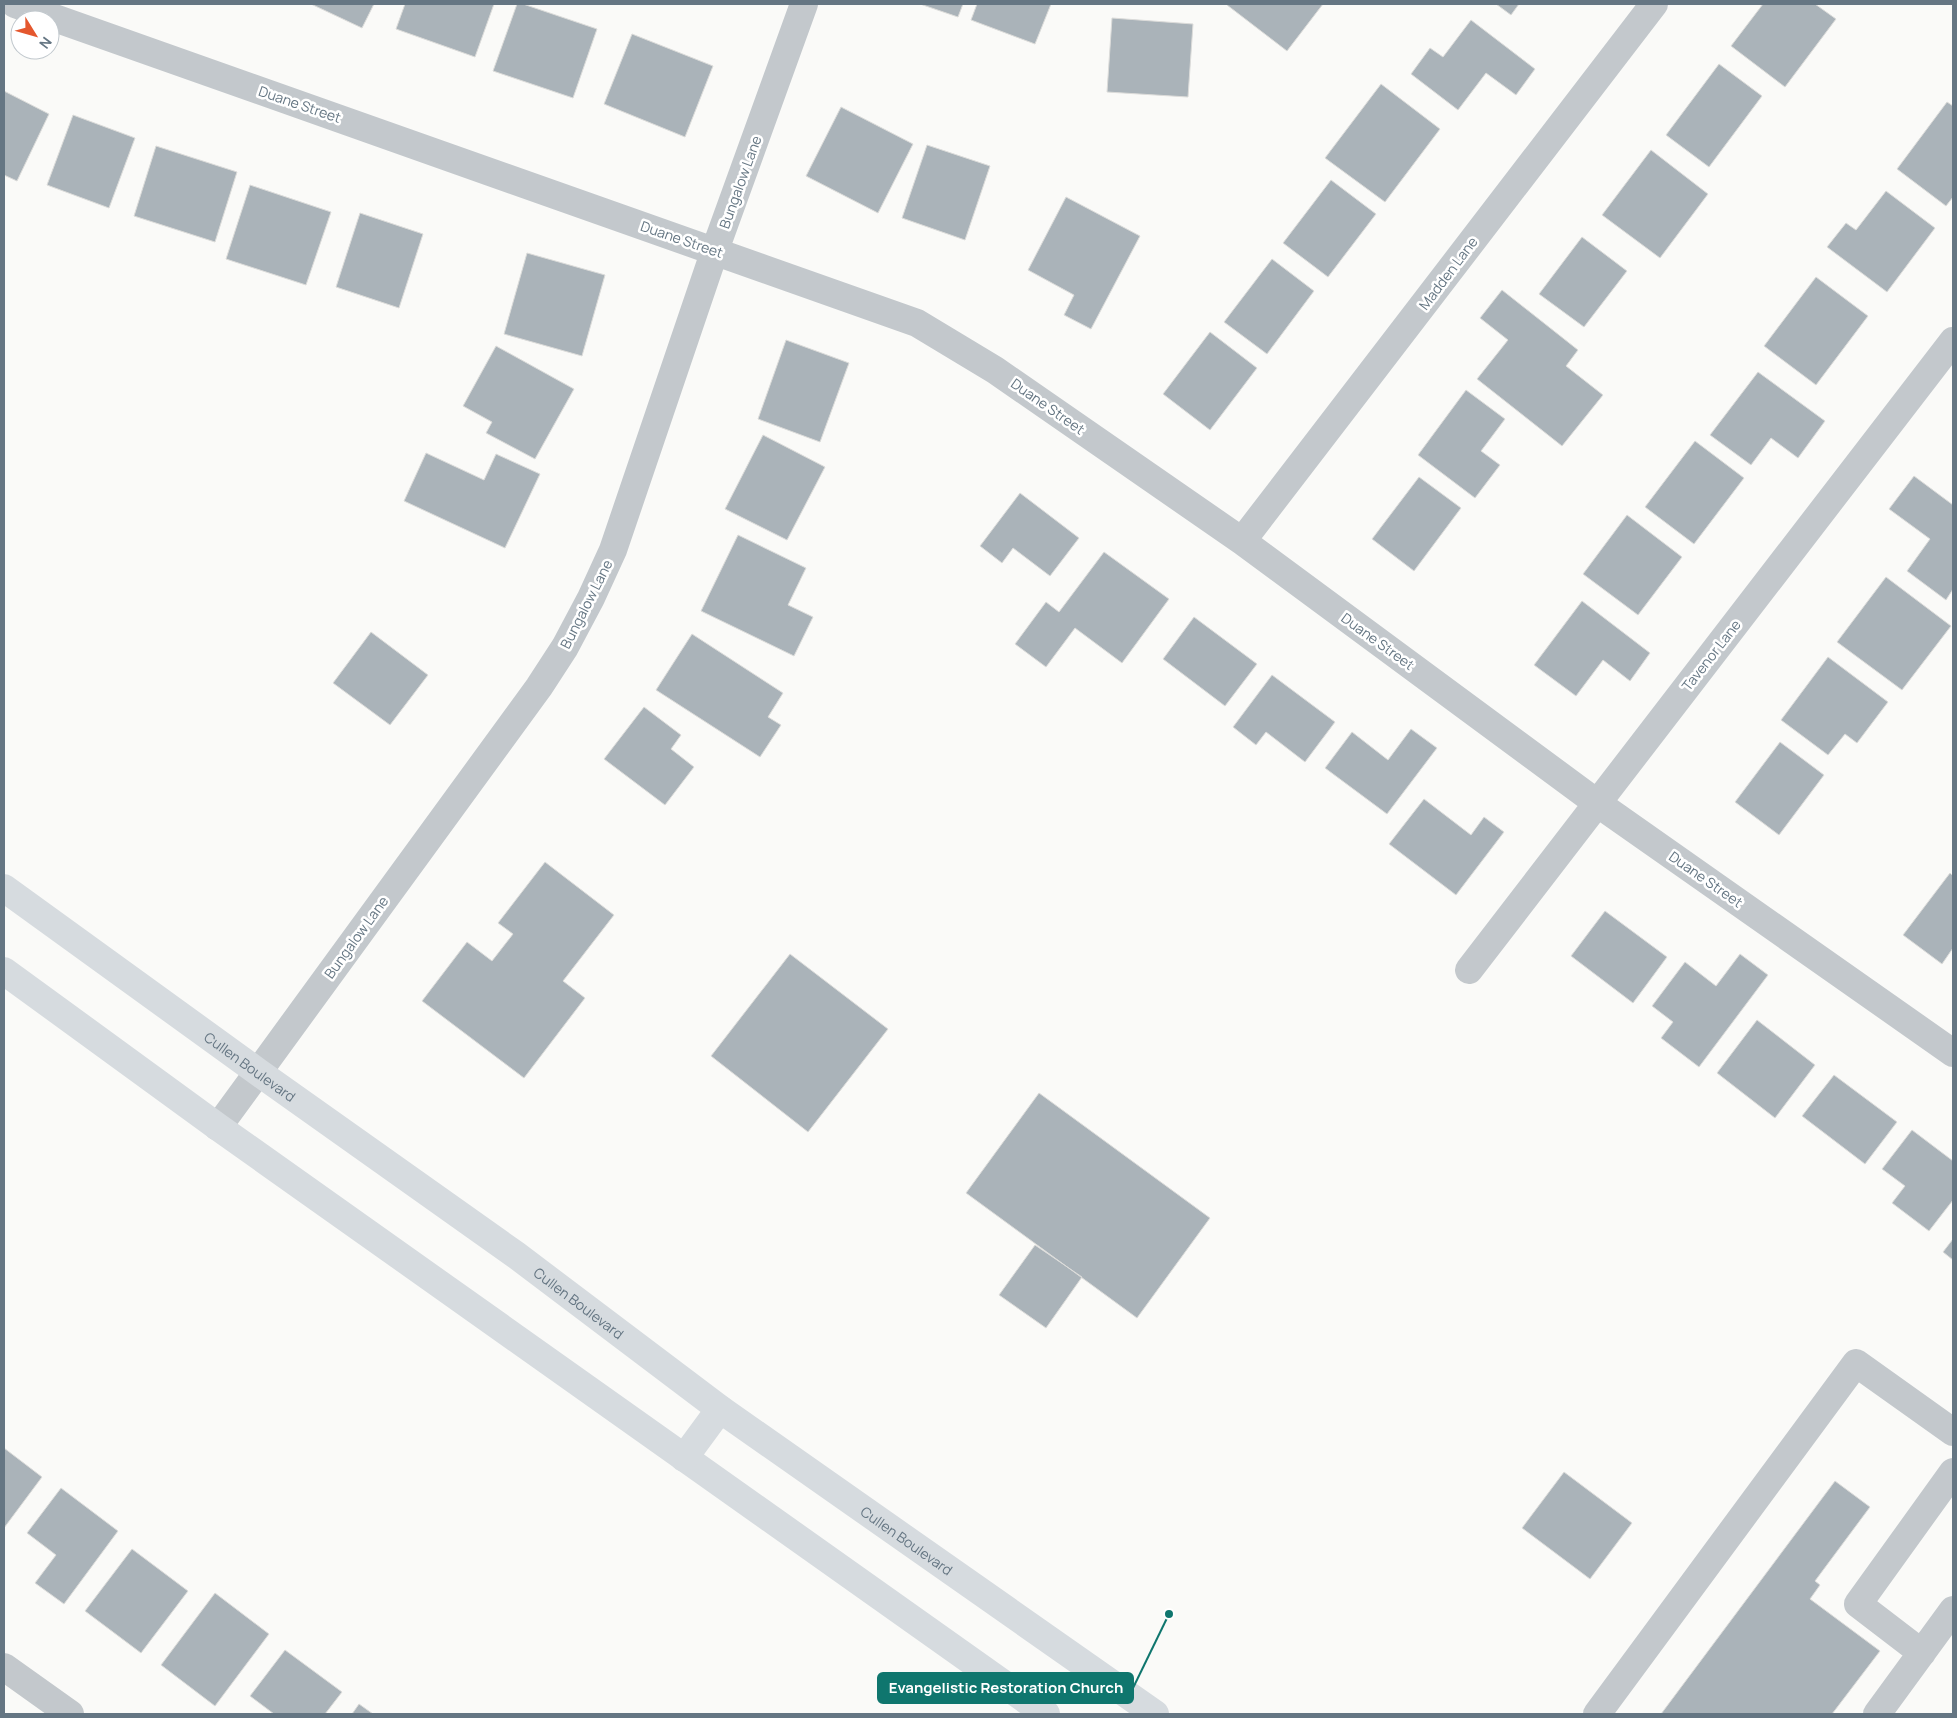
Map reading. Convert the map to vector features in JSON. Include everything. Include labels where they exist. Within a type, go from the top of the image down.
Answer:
[{"type":"main road","name":"Cullen Boulevard","points":[[4,888],[516,1256],[720,1409],[1147,1712]]},
{"type":"main road","points":[[4,970],[218,1127],[1046,1714]]},
{"type":"main road","points":[[684,1458],[720,1409]]},
{"type":"street","name":"Duane Street","points":[[15,4],[917,323],[995,370],[1242,541],[1597,803],[1953,1053]]},
{"type":"street","name":"Bungalow Lane","points":[[218,1127],[539,687],[565,647],[592,598],[613,550],[715,250],[804,4]]},
{"type":"street","name":"Madden Lane","points":[[1242,541],[1654,4]]},
{"type":"street","name":"Tavenor Lane","points":[[1469,970],[1953,341]]},
{"type":"street","points":[[1597,1714],[1856,1363],[1953,1432]]},
{"type":"street","points":[[1922,1653],[1858,1604],[1953,1472]]},
{"type":"street","points":[[1877,1714],[1953,1610]]},
{"type":"street","points":[[4,1668],[70,1714]]},
{"type":"building","points":[[311,4],[374,4],[362,28]]},
{"type":"building","points":[[405,4],[494,4],[475,57],[396,29]]},
{"type":"building","points":[[517,4],[523,4],[597,29],[573,98],[493,71]]},
{"type":"building","points":[[920,4],[963,4],[958,17]]},
{"type":"building","points":[[977,4],[1051,4],[1035,44],[971,20]]},
{"type":"building","points":[[1228,4],[1323,4],[1287,51]]},
{"type":"building","points":[[1496,4],[1519,4],[1511,15]]},
{"type":"building","points":[[1763,4],[1815,4],[1836,19],[1785,87],[1731,46]]},
{"type":"building","points":[[1112,18],[1193,24],[1188,97],[1107,92]]},
{"type":"building","points":[[1471,20],[1535,69],[1516,95],[1486,73],[1458,110],[1411,74],[1430,48],[1443,57]]},
{"type":"building","points":[[632,34],[713,66],[685,137],[604,104]]},
{"type":"building","points":[[1719,64],[1762,96],[1709,167],[1666,135]]},
{"type":"building","points":[[1381,84],[1440,129],[1385,202],[1325,158]]},
{"type":"building","points":[[4,91],[49,114],[17,181],[4,175]]},
{"type":"building","points":[[1947,102],[1953,106],[1953,197],[1946,206],[1897,169]]},
{"type":"building","points":[[841,107],[913,144],[878,213],[806,176]]},
{"type":"building","points":[[73,115],[135,138],[109,208],[47,185]]},
{"type":"building","points":[[927,145],[990,166],[965,240],[902,218]]},
{"type":"building","points":[[156,146],[237,172],[215,242],[134,216]]},
{"type":"building","points":[[1651,150],[1708,194],[1660,258],[1602,215]]},
{"type":"building","points":[[1331,180],[1376,214],[1328,277],[1283,243]]},
{"type":"building","points":[[250,185],[331,212],[306,285],[226,259]]},
{"type":"building","points":[[1886,191],[1935,228],[1887,292],[1827,247],[1846,223],[1856,230]]},
{"type":"building","points":[[1066,197],[1140,236],[1091,329],[1064,315],[1074,295],[1028,270]]},
{"type":"building","points":[[360,213],[423,234],[399,308],[336,287]]},
{"type":"building","points":[[1582,237],[1627,271],[1584,327],[1539,294]]},
{"type":"building","points":[[527,253],[605,275],[582,356],[504,334]]},
{"type":"building","points":[[1272,259],[1314,291],[1267,354],[1224,322]]},
{"type":"building","points":[[1816,277],[1868,316],[1816,385],[1764,346]]},
{"type":"building","points":[[1502,290],[1578,350],[1566,366],[1603,395],[1562,446],[1477,379],[1508,340],[1480,318]]},
{"type":"building","points":[[1210,332],[1257,368],[1210,430],[1163,394]]},
{"type":"building","points":[[786,340],[849,363],[820,442],[758,419]]},
{"type":"building","points":[[496,346],[574,389],[535,459],[486,433],[492,422],[463,406]]},
{"type":"building","points":[[1758,372],[1825,421],[1798,458],[1771,438],[1751,465],[1710,435]]},
{"type":"building","points":[[1466,390],[1505,419],[1481,451],[1500,465],[1475,498],[1418,455]]},
{"type":"building","points":[[763,435],[825,467],[787,540],[725,509]]},
{"type":"building","points":[[1695,441],[1744,478],[1694,544],[1645,507]]},
{"type":"building","points":[[426,453],[484,480],[496,454],[540,474],[505,548],[404,501]]},
{"type":"building","points":[[1914,476],[1953,505],[1953,589],[1946,600],[1907,571],[1930,539],[1889,509]]},
{"type":"building","points":[[1419,477],[1461,508],[1414,571],[1372,539]]},
{"type":"building","points":[[1020,493],[1079,538],[1050,576],[1013,548],[1002,563],[980,546]]},
{"type":"building","points":[[1627,515],[1682,557],[1638,615],[1583,574]]},
{"type":"building","points":[[738,535],[806,568],[788,605],[813,617],[794,656],[701,611]]},
{"type":"building","points":[[1104,552],[1169,599],[1122,663],[1075,628],[1046,667],[1015,644],[1046,602],[1059,612]]},
{"type":"building","points":[[1886,577],[1951,626],[1902,690],[1837,642]]},
{"type":"building","points":[[1582,601],[1650,653],[1630,681],[1603,660],[1576,696],[1534,665]]},
{"type":"building","points":[[1194,617],[1257,664],[1225,706],[1163,659]]},
{"type":"building","points":[[371,632],[428,675],[390,725],[333,683]]},
{"type":"building","points":[[692,634],[783,693],[768,717],[781,725],[760,757],[656,690]]},
{"type":"building","points":[[1828,657],[1888,702],[1857,743],[1845,734],[1828,755],[1781,720]]},
{"type":"building","points":[[1272,675],[1335,722],[1305,762],[1266,732],[1256,745],[1233,727]]},
{"type":"building","points":[[644,707],[681,735],[671,749],[694,767],[665,805],[604,759]]},
{"type":"building","points":[[1411,729],[1437,748],[1387,814],[1325,768],[1352,732],[1388,760]]},
{"type":"building","points":[[1780,742],[1824,775],[1779,835],[1735,802]]},
{"type":"building","points":[[1424,799],[1471,835],[1484,817],[1504,832],[1456,895],[1389,844]]},
{"type":"building","points":[[545,862],[614,915],[563,981],[585,998],[524,1078],[422,1001],[467,942],[492,961],[513,934],[498,923]]},
{"type":"building","points":[[1950,873],[1953,876],[1953,948],[1942,964],[1903,935]]},
{"type":"building","points":[[1605,911],[1667,957],[1633,1003],[1571,956]]},
{"type":"building","points":[[790,954],[888,1029],[808,1132],[711,1056]]},
{"type":"building","points":[[1740,954],[1768,975],[1699,1067],[1661,1038],[1673,1022],[1652,1006],[1685,962],[1716,986]]},
{"type":"building","points":[[1757,1020],[1815,1065],[1775,1118],[1717,1073]]},
{"type":"building","points":[[1834,1075],[1897,1122],[1865,1164],[1802,1116]]},
{"type":"building","points":[[1039,1093],[1210,1218],[1137,1318],[966,1193]]},
{"type":"building","points":[[1912,1130],[1953,1161],[1953,1200],[1929,1231],[1892,1203],[1905,1186],[1882,1169]]},
{"type":"building","points":[[1953,1239],[1953,1260],[1943,1252]]},
{"type":"building","points":[[1035,1245],[1082,1277],[1046,1328],[999,1295]]},
{"type":"building","points":[[4,1448],[42,1477],[4,1528]]},
{"type":"building","points":[[1564,1472],[1632,1523],[1590,1579],[1522,1528]]},
{"type":"building","points":[[1835,1481],[1870,1507],[1815,1581],[1820,1585],[1810,1599],[1880,1651],[1832,1714],[1661,1714]]},
{"type":"building","points":[[61,1488],[118,1531],[64,1604],[35,1583],[56,1555],[27,1533]]},
{"type":"building","points":[[132,1549],[188,1591],[141,1653],[85,1611]]},
{"type":"building","points":[[215,1593],[269,1634],[215,1706],[161,1665]]},
{"type":"building","points":[[285,1650],[342,1692],[325,1714],[274,1714],[250,1696]]},
{"type":"building","points":[[359,1704],[373,1714],[352,1714]]},
{"type":"place","name":"Evangelistic Restoration Church","points":[[1169,1614]]}]
